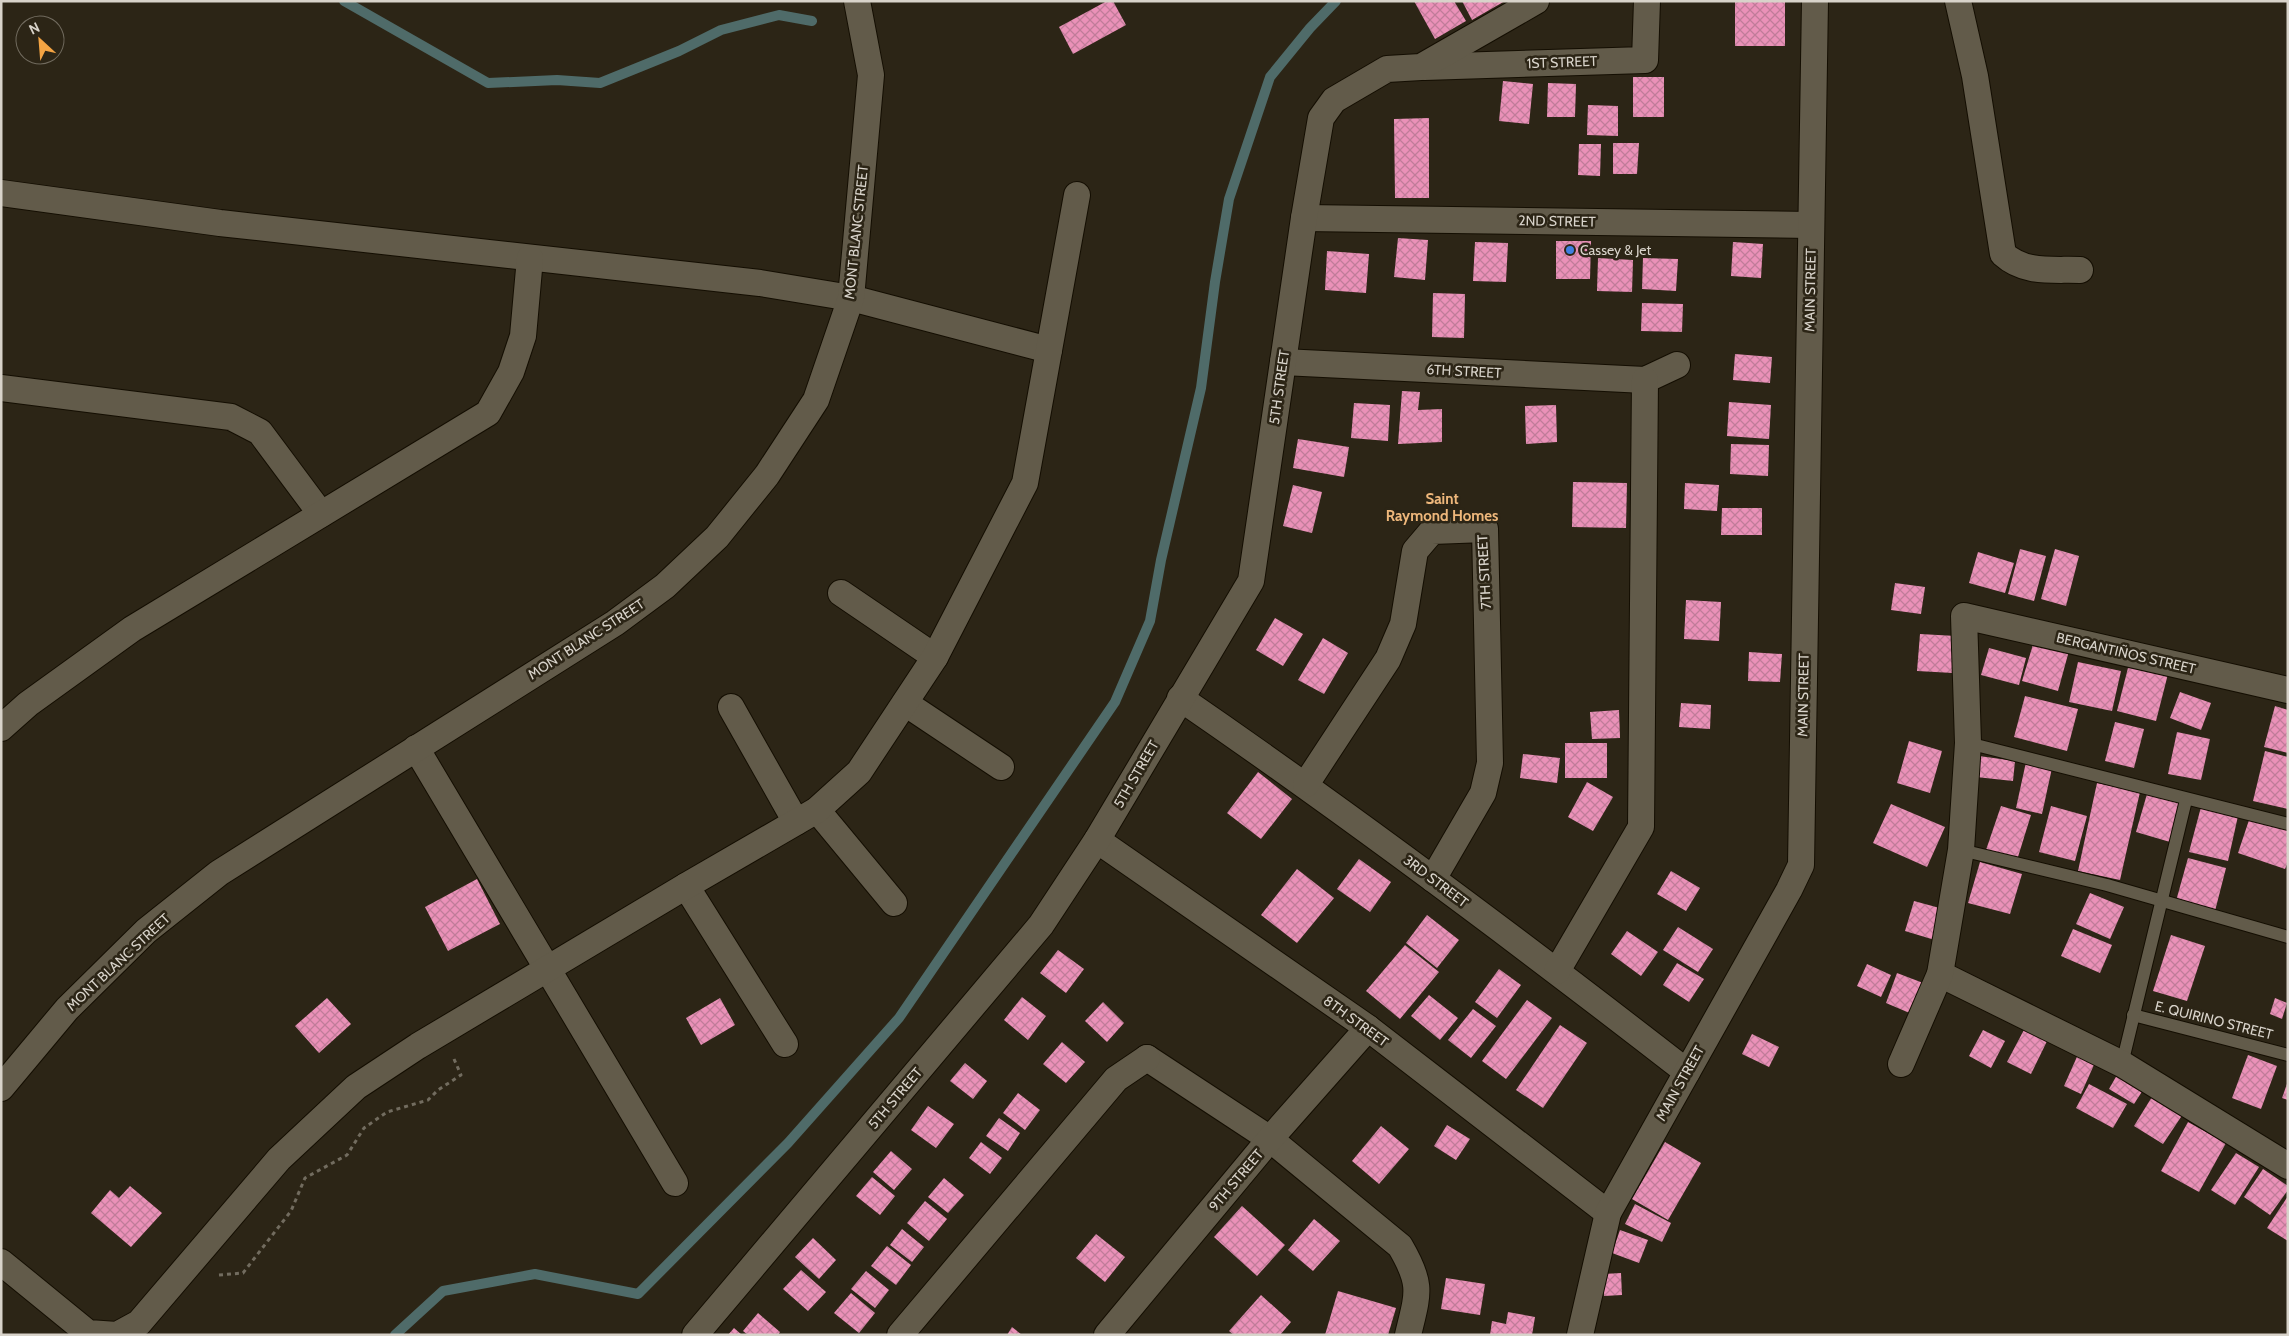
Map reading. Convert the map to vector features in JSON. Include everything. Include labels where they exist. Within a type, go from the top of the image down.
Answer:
[{"type":"street","name":"MONT BLANC STREET","points":[[1,1088],[67,1009],[146,931],[219,872],[615,623],[665,586],[717,536],[767,475],[816,400],[851,298],[871,74],[857,1]]},
{"type":"street","name":"1ST STREET","points":[[1421,67],[1536,1]]},
{"type":"street","name":"1ST STREET","points":[[1334,100],[1387,69],[1645,60],[1647,1]]},
{"type":"street","name":"MAIN STREET","points":[[1580,1335],[1608,1213],[1789,890],[1800,865],[1815,1]]},
{"type":"street","points":[[1958,1],[1975,76],[2004,254],[2013,263],[2024,268],[2080,270]]},
{"type":"street","name":"5TH STREET","points":[[695,1335],[1041,926],[1097,840],[1251,581],[1304,218],[1321,118],[1334,100]]},
{"type":"street","points":[[1,192],[220,223],[760,283],[851,298],[1049,350]]},
{"type":"street","points":[[1,1262],[88,1332],[118,1334],[140,1323],[279,1159],[356,1087],[441,1033],[806,816],[859,772],[935,657],[1025,483],[1077,195]]},
{"type":"street","name":"2ND STREET","points":[[1304,218],[1811,225]]},
{"type":"street","points":[[1,728],[28,704],[132,629],[488,413],[511,372],[523,336],[530,258]]},
{"type":"street","name":"6TH STREET","points":[[1283,362],[1645,380]]},
{"type":"street","points":[[1557,971],[1641,827],[1645,380],[1676,365]]},
{"type":"street","points":[[1,388],[230,417],[260,432],[321,514]]},
{"type":"street","name":"7TH STREET","points":[[1306,784],[1388,659],[1403,624],[1415,550],[1432,531],[1485,529],[1490,763],[1484,793],[1433,879]]},
{"type":"street","points":[[841,593],[935,657]]},
{"type":"street","name":"BERGANTIÑOS STREET","points":[[1968,743],[1964,616],[2288,690]]},
{"type":"street","name":"3RD STREET","points":[[1180,698],[1306,784],[1557,971],[1687,1072]]},
{"type":"street","points":[[905,703],[1001,767]]},
{"type":"street","points":[[731,706],[806,816],[894,903]]},
{"type":"street","points":[[1901,1064],[1940,974],[1960,850],[1968,743]]},
{"type":"street","points":[[416,748],[675,1183]]},
{"type":"street","name":"8TH STREET","points":[[1097,840],[1368,1028],[1608,1213]]},
{"type":"street","points":[[686,886],[785,1044]]},
{"type":"street","points":[[1940,974],[2122,1064],[2288,1166]]},
{"type":"street","name":"9TH STREET","points":[[1107,1335],[1270,1139],[1368,1028]]},
{"type":"street","points":[[900,1335],[1116,1079],[1147,1051],[1270,1139],[1400,1246],[1413,1268],[1418,1293],[1408,1335]]},
{"type":"lane","points":[[1968,743],[2186,800],[2288,824]]},
{"type":"lane","points":[[2122,1064],[2186,800]]},
{"type":"lane","points":[[1960,850],[2107,885],[2288,937]]},
{"type":"lane","name":"E. QUIRINO STREET","points":[[2133,1015],[2288,1054]]},
{"type":"path","points":[[193,1261],[218,1276],[243,1273],[291,1211],[305,1178],[347,1156],[364,1128],[388,1112],[428,1100],[438,1090],[462,1075],[441,1033]]},
{"type":"building","points":[[1107,1],[1113,1],[1126,25],[1073,54],[1059,27]]},
{"type":"building","points":[[1414,1],[1454,1],[1466,21],[1435,39]]},
{"type":"building","points":[[1462,1],[1505,1],[1472,20]]},
{"type":"building","points":[[1735,1],[1785,1],[1785,46],[1735,46]]},
{"type":"building","points":[[1633,77],[1664,77],[1664,117],[1633,117]]},
{"type":"building","points":[[1503,81],[1533,84],[1529,124],[1499,121]]},
{"type":"building","points":[[1548,83],[1576,84],[1575,117],[1547,117]]},
{"type":"building","points":[[1588,105],[1618,106],[1618,136],[1587,135]]},
{"type":"building","points":[[1429,118],[1429,198],[1395,198],[1394,119]]},
{"type":"building","points":[[1613,143],[1639,143],[1637,174],[1613,174]]},
{"type":"building","points":[[1579,144],[1601,144],[1600,176],[1578,175]]},
{"type":"building","points":[[1398,238],[1428,240],[1425,280],[1394,277]]},
{"type":"building","points":[[1556,241],[1591,241],[1590,279],[1556,279]]},
{"type":"building","points":[[1475,242],[1508,243],[1506,282],[1473,281]]},
{"type":"building","points":[[1733,242],[1763,244],[1761,278],[1731,276]]},
{"type":"building","points":[[1327,251],[1369,254],[1366,293],[1325,290]]},
{"type":"building","points":[[1598,258],[1633,260],[1632,292],[1597,291]]},
{"type":"building","points":[[1643,258],[1678,259],[1676,291],[1642,289]]},
{"type":"building","points":[[1433,293],[1465,294],[1464,338],[1432,337]]},
{"type":"building","points":[[1642,303],[1683,304],[1682,332],[1641,331]]},
{"type":"building","points":[[1735,354],[1772,357],[1770,383],[1733,380]]},
{"type":"building","points":[[1402,391],[1420,392],[1418,410],[1442,409],[1442,442],[1398,444]]},
{"type":"building","points":[[1729,402],[1771,405],[1769,439],[1727,436]]},
{"type":"building","points":[[1354,403],[1390,405],[1388,441],[1351,438]]},
{"type":"building","points":[[1556,405],[1557,442],[1526,444],[1525,406]]},
{"type":"building","points":[[1298,439],[1349,447],[1344,477],[1293,468]]},
{"type":"building","points":[[1731,444],[1769,445],[1768,476],[1730,474]]},
{"type":"building","points":[[1573,482],[1627,483],[1626,528],[1572,527]]},
{"type":"building","points":[[1685,483],[1719,485],[1717,511],[1684,509]]},
{"type":"building","points":[[1293,485],[1322,492],[1312,533],[1283,526]]},
{"type":"building","points":[[1722,508],[1762,508],[1762,535],[1721,535]]},
{"type":"building","points":[[2020,549],[2046,556],[2034,601],[2008,594]]},
{"type":"building","points":[[2055,549],[2079,556],[2066,606],[2041,599]]},
{"type":"building","points":[[1978,552],[2014,563],[2005,593],[1969,583]]},
{"type":"building","points":[[1895,583],[1925,587],[1921,614],[1891,610]]},
{"type":"building","points":[[1686,600],[1721,602],[1719,641],[1684,639]]},
{"type":"building","points":[[1275,618],[1303,634],[1283,666],[1256,650]]},
{"type":"building","points":[[1920,634],[1956,636],[1953,673],[1917,671]]},
{"type":"building","points":[[1323,638],[1348,653],[1324,694],[1298,680]]},
{"type":"building","points":[[2035,638],[2070,647],[2058,691],[2022,681]]},
{"type":"building","points":[[1989,648],[2026,658],[2019,685],[1981,675]]},
{"type":"building","points":[[1749,652],[1782,654],[1780,682],[1748,681]]},
{"type":"building","points":[[2130,660],[2169,670],[2156,721],[2117,711]]},
{"type":"building","points":[[2078,662],[2121,671],[2112,711],[2069,702]]},
{"type":"building","points":[[2180,692],[2211,703],[2201,730],[2170,718]]},
{"type":"building","points":[[2025,696],[2078,709],[2067,751],[2014,737]]},
{"type":"building","points":[[1681,703],[1711,705],[1710,729],[1679,727]]},
{"type":"building","points":[[2275,706],[2288,710],[2288,753],[2264,747]]},
{"type":"building","points":[[1619,710],[1620,738],[1592,739],[1590,712]]},
{"type":"building","points":[[2115,722],[2144,729],[2134,768],[2105,761]]},
{"type":"building","points":[[2177,732],[2210,739],[2201,780],[2168,774]]},
{"type":"building","points":[[1909,741],[1942,751],[1930,793],[1897,783]]},
{"type":"building","points":[[1565,743],[1607,743],[1607,778],[1565,778]]},
{"type":"building","points":[[2265,751],[2288,757],[2288,809],[2253,801]]},
{"type":"building","points":[[1523,754],[1560,758],[1557,783],[1520,778]]},
{"type":"building","points":[[1979,756],[2015,761],[2013,781],[1976,777]]},
{"type":"building","points":[[2026,762],[2052,768],[2042,814],[2016,808]]},
{"type":"building","points":[[1258,772],[1292,799],[1261,839],[1227,813]]},
{"type":"building","points":[[1587,782],[1613,797],[1593,831],[1568,817]]},
{"type":"building","points":[[2097,783],[2140,792],[2120,880],[2078,871]]},
{"type":"building","points":[[2147,794],[2182,804],[2170,842],[2136,832]]},
{"type":"building","points":[[1891,804],[1945,827],[1927,867],[1873,843]]},
{"type":"building","points":[[2001,806],[2031,815],[2017,860],[1986,850]]},
{"type":"building","points":[[2051,806],[2087,816],[2075,861],[2039,852]]},
{"type":"building","points":[[2201,807],[2238,816],[2228,861],[2189,852]]},
{"type":"building","points":[[2250,817],[2288,829],[2288,862],[2285,869],[2238,853]]},
{"type":"building","points":[[2188,858],[2226,868],[2215,911],[2176,901]]},
{"type":"building","points":[[1359,859],[1391,882],[1370,912],[1337,889]]},
{"type":"building","points":[[1980,862],[2022,874],[2010,914],[1968,903]]},
{"type":"building","points":[[1297,869],[1334,898],[1297,943],[1261,915]]},
{"type":"building","points":[[1671,871],[1700,888],[1686,911],[1657,894]]},
{"type":"building","points":[[477,879],[500,924],[448,951],[425,907]]},
{"type":"building","points":[[2090,893],[2124,907],[2110,939],[2076,924]]},
{"type":"building","points":[[1914,901],[1947,910],[1938,941],[1905,931]]},
{"type":"building","points":[[1427,915],[1459,940],[1437,968],[1406,943]]},
{"type":"building","points":[[1678,927],[1713,949],[1698,972],[1663,950]]},
{"type":"building","points":[[2073,929],[2112,945],[2100,973],[2061,956]]},
{"type":"building","points":[[1627,931],[1658,952],[1641,976],[1611,954]]},
{"type":"building","points":[[2171,935],[2205,946],[2187,1001],[2153,991]]},
{"type":"building","points":[[1405,945],[1439,972],[1400,1019],[1366,991]]},
{"type":"building","points":[[1058,950],[1084,969],[1066,993],[1040,973]]},
{"type":"building","points":[[1677,963],[1704,979],[1689,1002],[1663,985]]},
{"type":"building","points":[[1867,964],[1891,975],[1881,997],[1857,986]]},
{"type":"building","points":[[1499,969],[1521,985],[1497,1018],[1475,1002]]},
{"type":"building","points":[[1897,973],[1931,986],[1919,1017],[1886,1003]]},
{"type":"building","points":[[1429,995],[1458,1018],[1440,1040],[1411,1016]]},
{"type":"building","points":[[1022,997],[1046,1016],[1028,1040],[1004,1020]]},
{"type":"building","points":[[327,998],[351,1024],[319,1053],[295,1026]]},
{"type":"building","points":[[720,998],[735,1025],[701,1045],[686,1018]]},
{"type":"building","points":[[2275,998],[2287,1003],[2282,1019],[2270,1014]]},
{"type":"building","points":[[1527,1000],[1552,1018],[1506,1079],[1482,1061]]},
{"type":"building","points":[[1103,1002],[1124,1023],[1107,1042],[1085,1021]]},
{"type":"building","points":[[1473,1009],[1496,1026],[1471,1058],[1448,1040]]},
{"type":"building","points":[[1560,1025],[1587,1043],[1543,1108],[1516,1090]]},
{"type":"building","points":[[2026,1026],[2049,1037],[2031,1074],[2007,1062]]},
{"type":"building","points":[[1983,1030],[2005,1041],[1991,1068],[1969,1056]]},
{"type":"building","points":[[1752,1034],[1779,1047],[1769,1067],[1742,1054]]},
{"type":"building","points":[[1062,1042],[1085,1062],[1066,1083],[1043,1064]]},
{"type":"building","points":[[2080,1050],[2097,1058],[2081,1094],[2064,1086]]},
{"type":"building","points":[[2248,1055],[2277,1066],[2261,1109],[2232,1098]]},
{"type":"building","points":[[965,1063],[987,1081],[973,1099],[950,1081]]},
{"type":"building","points":[[2117,1075],[2143,1090],[2134,1104],[2109,1089]]},
{"type":"building","points":[[2288,1081],[2288,1100],[2282,1098]]},
{"type":"building","points":[[2089,1084],[2127,1104],[2113,1128],[2076,1108]]},
{"type":"building","points":[[2155,1092],[2185,1111],[2163,1144],[2134,1126]]},
{"type":"building","points":[[1018,1093],[1040,1110],[1025,1130],[1003,1113]]},
{"type":"building","points":[[928,1106],[954,1124],[936,1148],[911,1130]]},
{"type":"building","points":[[999,1118],[1020,1133],[1008,1151],[986,1136]]},
{"type":"building","points":[[2188,1122],[2226,1143],[2199,1192],[2161,1171]]},
{"type":"building","points":[[1447,1125],[1470,1139],[1456,1160],[1434,1146]]},
{"type":"building","points":[[1381,1126],[1409,1149],[1379,1184],[1352,1161]]},
{"type":"building","points":[[981,1142],[1002,1158],[990,1174],[969,1158]]},
{"type":"building","points":[[1665,1142],[1701,1163],[1668,1220],[1632,1199]]},
{"type":"building","points":[[891,1151],[912,1169],[894,1190],[873,1172]]},
{"type":"building","points":[[2236,1153],[2259,1167],[2235,1205],[2211,1190]]},
{"type":"building","points":[[2263,1169],[2288,1186],[2288,1190],[2270,1215],[2244,1197]]},
{"type":"building","points":[[872,1177],[895,1196],[880,1215],[856,1196]]},
{"type":"building","points":[[944,1178],[964,1195],[948,1213],[928,1197]]},
{"type":"building","points":[[130,1186],[162,1213],[131,1247],[91,1213],[110,1190],[119,1198]]},
{"type":"building","points":[[2288,1196],[2288,1241],[2267,1228]]},
{"type":"building","points":[[925,1201],[947,1219],[929,1241],[907,1223]]},
{"type":"building","points":[[1635,1204],[1671,1223],[1662,1242],[1625,1224]]},
{"type":"building","points":[[1242,1206],[1285,1245],[1257,1276],[1214,1237]]},
{"type":"building","points":[[1314,1219],[1340,1241],[1313,1271],[1288,1250]]},
{"type":"building","points":[[902,1229],[924,1247],[912,1262],[890,1245]]},
{"type":"building","points":[[1620,1230],[1648,1240],[1639,1263],[1612,1253]]},
{"type":"building","points":[[1096,1234],[1125,1257],[1105,1282],[1076,1258]]},
{"type":"building","points":[[813,1238],[836,1260],[819,1279],[795,1257]]},
{"type":"building","points":[[887,1246],[911,1265],[896,1285],[871,1266]]},
{"type":"building","points":[[801,1270],[826,1292],[808,1311],[783,1289]]},
{"type":"building","points":[[866,1271],[889,1290],[875,1308],[851,1289]]},
{"type":"building","points":[[1621,1273],[1622,1295],[1604,1296],[1603,1274]]},
{"type":"building","points":[[1446,1278],[1485,1284],[1480,1315],[1441,1309]]},
{"type":"building","points":[[1338,1291],[1396,1308],[1388,1335],[1325,1335]]},
{"type":"building","points":[[851,1293],[875,1313],[859,1333],[834,1313]]},
{"type":"building","points":[[1261,1295],[1291,1322],[1280,1335],[1234,1335],[1229,1331]]},
{"type":"building","points":[[1508,1312],[1535,1317],[1532,1335],[1490,1335],[1492,1321],[1506,1324]]},
{"type":"building","points":[[758,1313],[780,1332],[778,1335],[748,1335],[743,1331]]},
{"type":"building","points":[[1012,1327],[1022,1335],[1007,1335]]},
{"type":"building","points":[[734,1328],[742,1335],[728,1335]]},
{"type":"waterway","points":[[344,1],[488,83],[557,80],[600,83],[679,51],[721,30],[779,15],[812,21]]},
{"type":"waterway","points":[[395,1335],[443,1291],[535,1274],[638,1294],[788,1143],[899,1018],[1115,702],[1150,621],[1161,560],[1201,388],[1215,282],[1229,199],[1270,77],[1310,28],[1336,1]]},
{"type":"place","name":"Cassey & Jet","points":[[1570,250]]},
{"type":"district","name":"Saint Raymond Homes","points":[[1442,508]]}]
